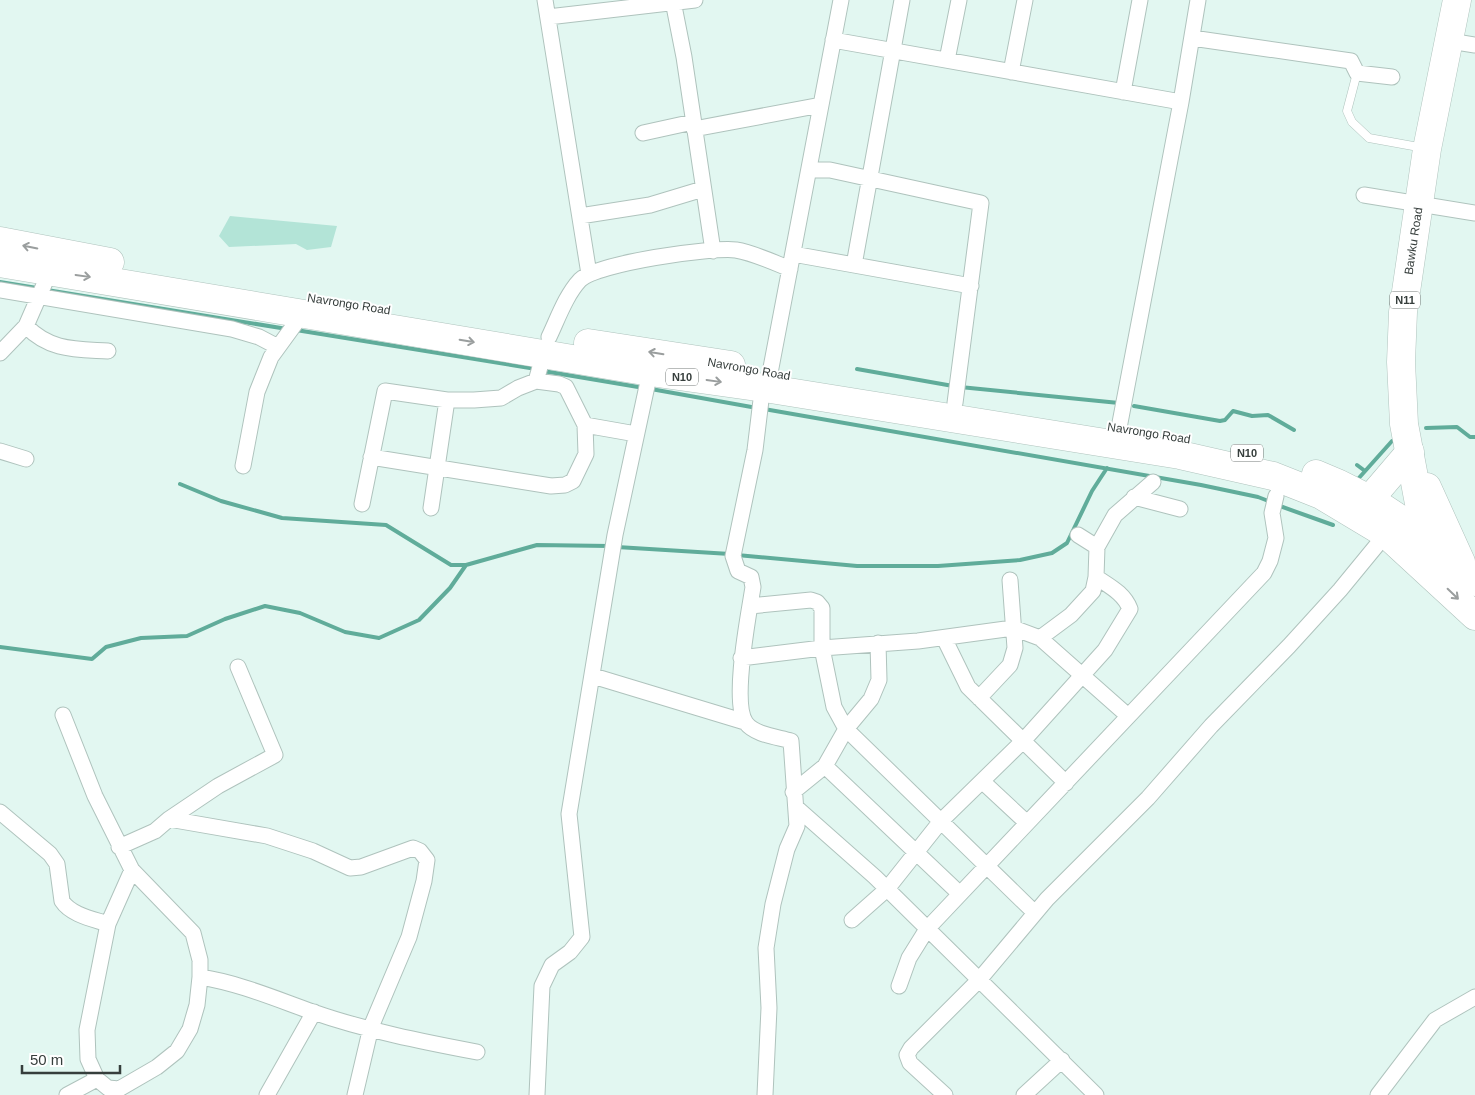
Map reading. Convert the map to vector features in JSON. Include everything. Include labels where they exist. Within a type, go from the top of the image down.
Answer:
[{"type":"highway","name":"Bawku Road","points":[[1430,573],[1426,537],[1404,424],[1401,362],[1403,312],[1428,149],[1463,43],[1457,0]]},
{"type":"highway","name":"Navrongo Road","points":[[0,241],[547,345],[650,372],[767,380],[955,403],[1194,440],[1294,466],[1332,481],[1386,534],[1430,573]]},
{"type":"highway","name":"Navrongo Road","points":[[0,263],[45,286],[303,313],[547,345],[708,361],[767,380],[1180,455],[1282,479],[1321,496],[1361,508],[1426,537],[1471,578]]},
{"type":"highway","points":[[1361,508],[1410,452]]},
{"type":"highway","name":"N11","points":[[1410,452],[1471,578]]},
{"type":"highway","name":"N10","points":[[1430,573],[1475,616]]},
{"type":"street","points":[[545,0],[589,274]]},
{"type":"street","points":[[548,17],[673,1],[695,0]]},
{"type":"street","points":[[745,722],[741,705],[741,658],[753,586],[751,577],[738,571],[733,556],[748,489],[767,380],[841,0]]},
{"type":"street","points":[[854,265],[902,0]]},
{"type":"street","points":[[947,60],[956,0]]},
{"type":"street","points":[[1010,72],[1025,0]]},
{"type":"street","points":[[1124,92],[1140,0]]},
{"type":"street","points":[[1119,428],[1181,102],[1198,0]]},
{"type":"street","points":[[673,1],[713,251]]},
{"type":"street","points":[[1192,38],[1351,61],[1357,73],[1392,77]]},
{"type":"street","points":[[833,40],[1181,102]]},
{"type":"street","points":[[643,133],[821,105]]},
{"type":"street","points":[[809,170],[830,170],[981,203],[955,403]]},
{"type":"street","points":[[580,216],[650,205],[703,189]]},
{"type":"street","points":[[1364,195],[1475,213]]},
{"type":"street","points":[[536,381],[547,345],[568,296],[581,279],[589,274],[619,263],[735,250],[791,261],[854,265],[971,286]]},
{"type":"street","points":[[0,290],[45,286],[232,329],[259,337],[278,347]]},
{"type":"street","points":[[0,353],[26,326],[45,286]]},
{"type":"street","points":[[243,466],[257,392],[278,347],[299,321],[303,313]]},
{"type":"street","points":[[26,326],[37,338],[51,344],[68,348],[108,351]]},
{"type":"street","points":[[535,1094],[542,986],[552,964],[570,952],[582,937],[569,814],[593,676],[610,558],[650,372]]},
{"type":"street","points":[[362,504],[371,457],[385,391],[448,400],[501,398],[518,388],[536,381],[559,384],[566,387],[585,425],[586,454],[573,481],[565,486],[551,486],[437,466],[371,457]]},
{"type":"street","points":[[431,508],[448,400]]},
{"type":"street","points":[[585,425],[636,434]]},
{"type":"street","points":[[0,451],[26,459]]},
{"type":"street","points":[[1040,638],[1076,609],[1093,591],[1096,577],[1097,547],[1114,515],[1153,482]]},
{"type":"street","points":[[899,986],[909,958],[927,929],[1066,783],[1127,715],[1264,573],[1270,561],[1276,538],[1272,513],[1276,496]]},
{"type":"street","points":[[1134,497],[1180,509]]},
{"type":"street","points":[[945,1095],[910,1063],[907,1055],[979,980],[1076,868],[1148,798],[1212,726],[1295,639],[1340,590],[1386,534]]},
{"type":"street","points":[[1078,535],[1097,547]]},
{"type":"street","points":[[852,920],[887,889],[941,821],[1023,741],[1104,650],[1130,609],[1128,602],[1118,591],[1096,577]]},
{"type":"street","points":[[979,698],[1010,665],[1015,648],[1010,580]]},
{"type":"street","points":[[750,606],[811,600],[817,602],[822,608],[822,648],[834,707],[846,729],[1036,913]]},
{"type":"street","points":[[741,658],[822,648],[944,638],[1013,628],[1040,638],[1127,715]]},
{"type":"street","points":[[944,638],[968,687],[1066,783]]},
{"type":"street","points":[[793,792],[825,766],[846,729],[871,699],[879,680],[878,643]]},
{"type":"street","points":[[119,848],[155,831],[169,819],[218,786],[275,754],[238,667]]},
{"type":"street","points":[[593,676],[745,722],[753,730],[792,741],[793,792],[797,808],[796,826],[787,849],[766,948],[769,1008],[765,1095]]},
{"type":"street","points":[[63,715],[95,796],[119,848],[132,870],[193,932],[200,960],[197,1005],[190,1029],[177,1051],[157,1067],[119,1089],[108,1088],[97,1079],[88,1060],[87,1030],[108,924],[132,870]]},
{"type":"street","points":[[825,766],[960,894]]},
{"type":"street","points":[[983,782],[1027,823]]},
{"type":"street","points":[[797,808],[846,850],[887,889],[1096,1095]]},
{"type":"street","points":[[0,812],[50,854],[57,864],[62,901],[65,905],[76,913],[108,924]]},
{"type":"street","points":[[169,819],[267,836],[313,851],[350,868],[361,867],[408,848],[420,851],[427,860],[410,937],[370,1027],[355,1095]]},
{"type":"street","points":[[200,978],[218,980],[259,992],[314,1012],[370,1027],[477,1052]]},
{"type":"street","points":[[1378,1095],[1435,1020],[1475,996]]},
{"type":"street","points":[[267,1095],[314,1012]]},
{"type":"street","points":[[1024,1095],[1062,1060]]},
{"type":"street","points":[[67,1095],[97,1079]]},
{"type":"lane","points":[[1357,73],[1347,111],[1352,122],[1369,138],[1428,149]]},
{"type":"green space","points":[[230,216],[337,226],[331,247],[307,250],[296,244],[229,247],[219,236]]},
{"type":"waterway","points":[[0,282],[37,288]]},
{"type":"waterway","points":[[47,290],[287,329]]},
{"type":"waterway","points":[[296,330],[536,369]]},
{"type":"waterway","points":[[857,369],[953,386]]},
{"type":"waterway","points":[[543,371],[644,388]]},
{"type":"waterway","points":[[960,387],[1119,403]]},
{"type":"waterway","points":[[651,389],[757,408]]},
{"type":"waterway","points":[[1134,406],[1220,421],[1225,420],[1233,411],[1252,416],[1268,415],[1294,430]]},
{"type":"waterway","points":[[764,409],[1201,485],[1258,497],[1271,502]]},
{"type":"waterway","points":[[1426,428],[1457,427],[1470,437],[1475,437]]},
{"type":"waterway","points":[[1358,479],[1392,441]]},
{"type":"waterway","points":[[1357,465],[1365,471]]},
{"type":"waterway","points":[[737,555],[857,566],[938,566],[1020,560],[1052,553],[1067,543],[1092,491],[1107,468]]},
{"type":"waterway","points":[[180,484],[221,501],[282,518],[386,525],[451,565],[466,565],[537,545],[610,546]]},
{"type":"waterway","points":[[1277,505],[1333,525]]},
{"type":"waterway","points":[[617,547],[730,554]]},
{"type":"waterway","points":[[0,647],[92,659],[106,647],[141,638],[187,636],[225,619],[265,606],[300,613],[345,632],[379,638],[419,620],[450,588],[466,565]]}]
